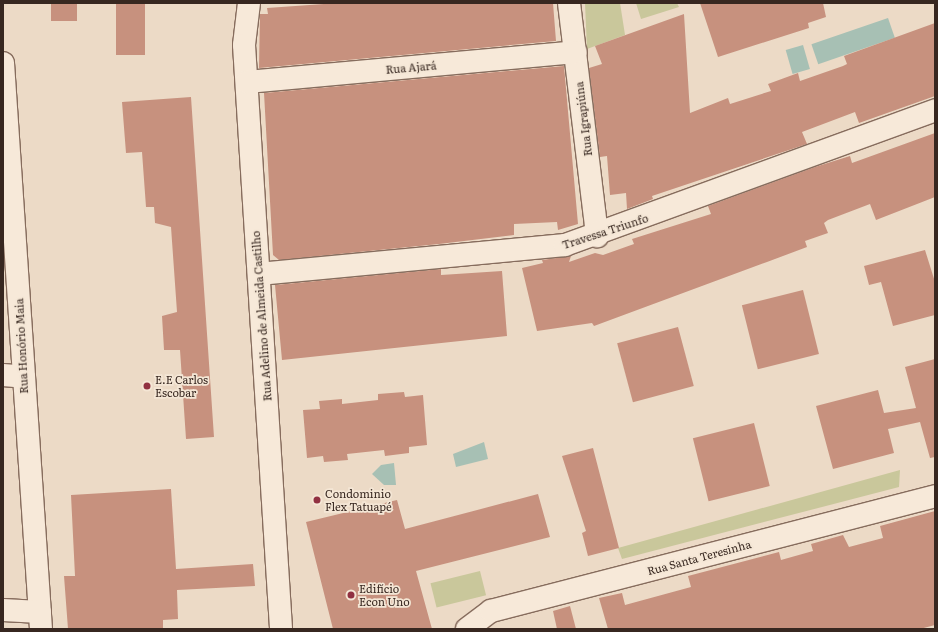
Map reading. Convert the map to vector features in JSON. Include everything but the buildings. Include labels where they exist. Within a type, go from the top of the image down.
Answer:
[{"type":"street","name":"Rua Adelino de Almeida Castilho","points":[[249,3],[244,45],[281,629]]},
{"type":"street","name":"Rua Igrapiúna","points":[[569,3],[597,236]]},
{"type":"street","name":"Rua Ajará","points":[[247,82],[576,52]]},
{"type":"street","name":"Rua Honório Maia","points":[[3,63],[13,376],[41,620]]},
{"type":"street","name":"Travessa Triunfo","points":[[259,274],[538,249],[597,236],[935,110]]},
{"type":"street","name":"Rua Santa Teresinha","points":[[468,629],[491,611],[935,496]]},
{"type":"street","points":[[3,610],[41,620]]},
{"type":"shaded area","points":[[585,3],[620,3],[625,35],[587,49]]},
{"type":"shaded area","points":[[636,3],[677,3],[679,7],[641,19]]},
{"type":"shaded area","points":[[888,18],[895,38],[818,64],[811,44]]},
{"type":"shaded area","points":[[803,45],[810,69],[793,74],[786,50]]},
{"type":"shaded area","points":[[484,442],[488,459],[456,467],[453,454]]},
{"type":"shaded area","points":[[394,463],[396,485],[384,485],[372,474],[381,465]]},
{"type":"shaded area","points":[[900,470],[899,487],[622,559],[618,548]]},
{"type":"shaded area","points":[[480,571],[486,595],[437,608],[431,583]]},
{"type":"place","name":"E.E Carlos Escobar","points":[[147,386]]},
{"type":"place","name":"Condominio Flex Tatuapé","points":[[317,500]]},
{"type":"place","name":"Edifício Econ Uno","points":[[351,595]]}]
